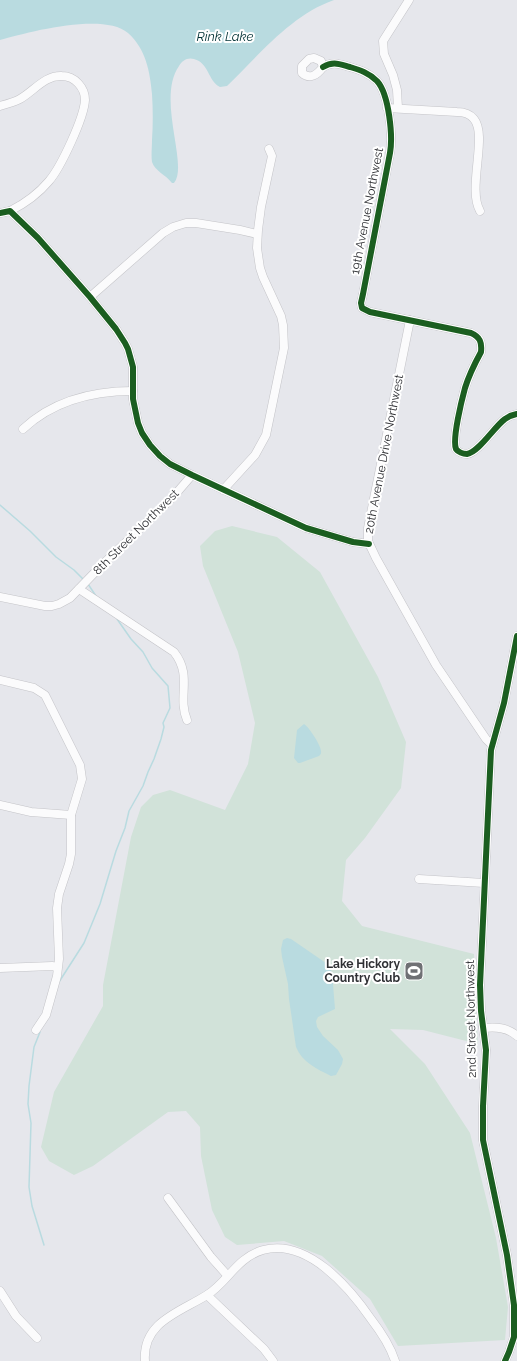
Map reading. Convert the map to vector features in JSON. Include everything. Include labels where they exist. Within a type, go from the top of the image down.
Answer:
[{"type":"street","points":[[398,108],[397,90],[393,75],[384,54],[383,41],[409,0]]},
{"type":"street","name":"19th Avenue Northwest","points":[[323,67],[333,63],[363,71],[371,75],[380,85],[385,96],[390,123],[391,145],[361,303],[364,310],[410,320]]},
{"type":"street","points":[[0,106],[21,98],[46,80],[55,76],[66,76],[74,79],[82,88],[84,95],[83,110],[60,166],[45,186],[31,198],[10,211],[0,213]]},
{"type":"street","points":[[387,108],[463,112],[474,118],[478,128],[479,148],[476,198],[480,211]]},
{"type":"street","points":[[223,490],[255,455],[266,435],[284,348],[281,316],[260,268],[257,254],[261,207],[272,156],[270,149]]},
{"type":"street","points":[[10,211],[38,238],[116,329],[128,349],[133,367],[133,400],[138,423],[150,446],[164,460],[223,490],[306,528],[353,542],[369,544]]},
{"type":"street","points":[[90,297],[164,233],[177,225],[196,223],[258,234]]},
{"type":"street","points":[[410,320],[471,332],[481,341],[481,352],[465,388],[460,411],[455,442],[456,449],[459,452],[464,454],[472,452],[505,419],[517,414]]},
{"type":"street","name":"20th Avenue Drive Northwest","points":[[410,320],[368,528],[369,544],[436,665],[486,740],[492,745]]},
{"type":"street","points":[[23,429],[41,415],[69,400],[98,393],[133,391]]},
{"type":"street","name":"8th Street Northwest","points":[[0,597],[33,604],[52,606],[65,601],[172,497],[192,475]]},
{"type":"street","points":[[79,589],[174,652],[181,662],[185,679],[184,713],[187,720]]},
{"type":"street","name":"2nd Street Northwest","points":[[505,1361],[514,1337],[515,1310],[507,1255],[483,1140],[482,1106],[486,1050],[480,985],[490,756],[504,703],[517,636]]},
{"type":"street","points":[[0,680],[34,688],[40,691],[48,700],[82,772],[81,786],[71,815],[71,854],[59,894],[57,908],[59,959],[57,976],[46,1016],[36,1030]]},
{"type":"street","points":[[0,805],[31,812],[71,815]]},
{"type":"street","points":[[419,879],[484,884]]},
{"type":"street","points":[[0,968],[57,967]]},
{"type":"street","points":[[483,1028],[504,1028],[517,1036]]},
{"type":"street","points":[[168,1198],[211,1257],[227,1275]]},
{"type":"street","points":[[145,1361],[146,1344],[157,1326],[174,1313],[207,1295],[242,1260],[262,1250],[276,1248],[309,1257],[328,1270],[341,1282],[358,1300],[387,1342],[395,1361]]},
{"type":"street","points":[[0,1291],[16,1316],[37,1338]]},
{"type":"street","points":[[207,1295],[264,1349],[273,1361]]},
{"type":"shaded area","name":"Lake Hickory Country Club","points":[[232,526],[277,537],[320,572],[378,677],[406,742],[401,788],[365,838],[346,860],[342,901],[362,926],[474,954],[478,1044],[423,1030],[390,1029],[425,1064],[470,1133],[496,1238],[508,1307],[505,1340],[398,1346],[370,1299],[322,1256],[284,1241],[237,1245],[225,1237],[212,1210],[201,1156],[200,1127],[186,1111],[168,1112],[93,1166],[74,1175],[49,1161],[41,1147],[54,1092],[103,1006],[103,985],[131,837],[141,807],[153,795],[170,790],[225,810],[248,764],[255,723],[238,652],[203,566],[200,546],[215,531]]},
{"type":"water","name":"Rink Lake","points":[[0,0],[334,0],[304,15],[276,37],[227,86],[220,87],[216,84],[206,68],[199,61],[194,59],[185,60],[179,66],[173,80],[171,96],[171,113],[178,162],[178,174],[174,183],[172,183],[153,165],[152,162],[153,106],[150,77],[146,61],[134,39],[128,33],[117,27],[102,24],[84,24],[46,29],[0,40]]},
{"type":"water","points":[[304,724],[315,738],[320,747],[321,753],[319,756],[298,763],[294,758],[297,730]]},
{"type":"water","points":[[287,938],[291,939],[323,961],[328,965],[332,972],[335,1009],[318,1017],[316,1021],[317,1027],[323,1036],[338,1050],[343,1059],[336,1075],[331,1076],[310,1064],[302,1057],[296,1047],[288,984],[281,949],[283,940]]},
{"type":"waterway","points":[[0,505],[30,531],[56,557],[74,570],[84,580]]},
{"type":"waterway","points":[[88,584],[96,596]]},
{"type":"waterway","points":[[59,982],[84,943],[100,904],[116,851],[125,828],[129,811],[143,786],[154,759],[161,739],[164,727],[163,723],[170,708],[168,686],[152,668],[143,652],[131,639],[117,619]]},
{"type":"waterway","points":[[40,1032],[34,1047],[29,1086],[28,1104],[31,1123],[29,1187],[32,1206],[44,1245]]},
{"type":"cycle path","points":[[323,67],[330,64],[339,64],[357,69],[371,76],[377,81],[385,95],[389,116],[391,146],[361,303],[362,308],[370,312],[471,333],[478,338],[481,343],[481,352],[472,369],[467,383],[458,419],[455,437],[456,449],[458,451],[465,454],[472,452],[505,419],[517,414]]},
{"type":"cycle path","points":[[0,213],[10,211],[38,238],[116,329],[128,349],[133,367],[133,399],[138,423],[142,433],[160,456],[170,464],[192,475],[306,528],[353,542],[369,544]]},
{"type":"cycle path","points":[[505,1361],[514,1337],[514,1305],[507,1255],[483,1140],[486,1050],[481,1011],[480,985],[491,750],[504,703],[517,636]]},
{"type":"place","name":"Lake Hickory Country Club","points":[[414,971]]}]
